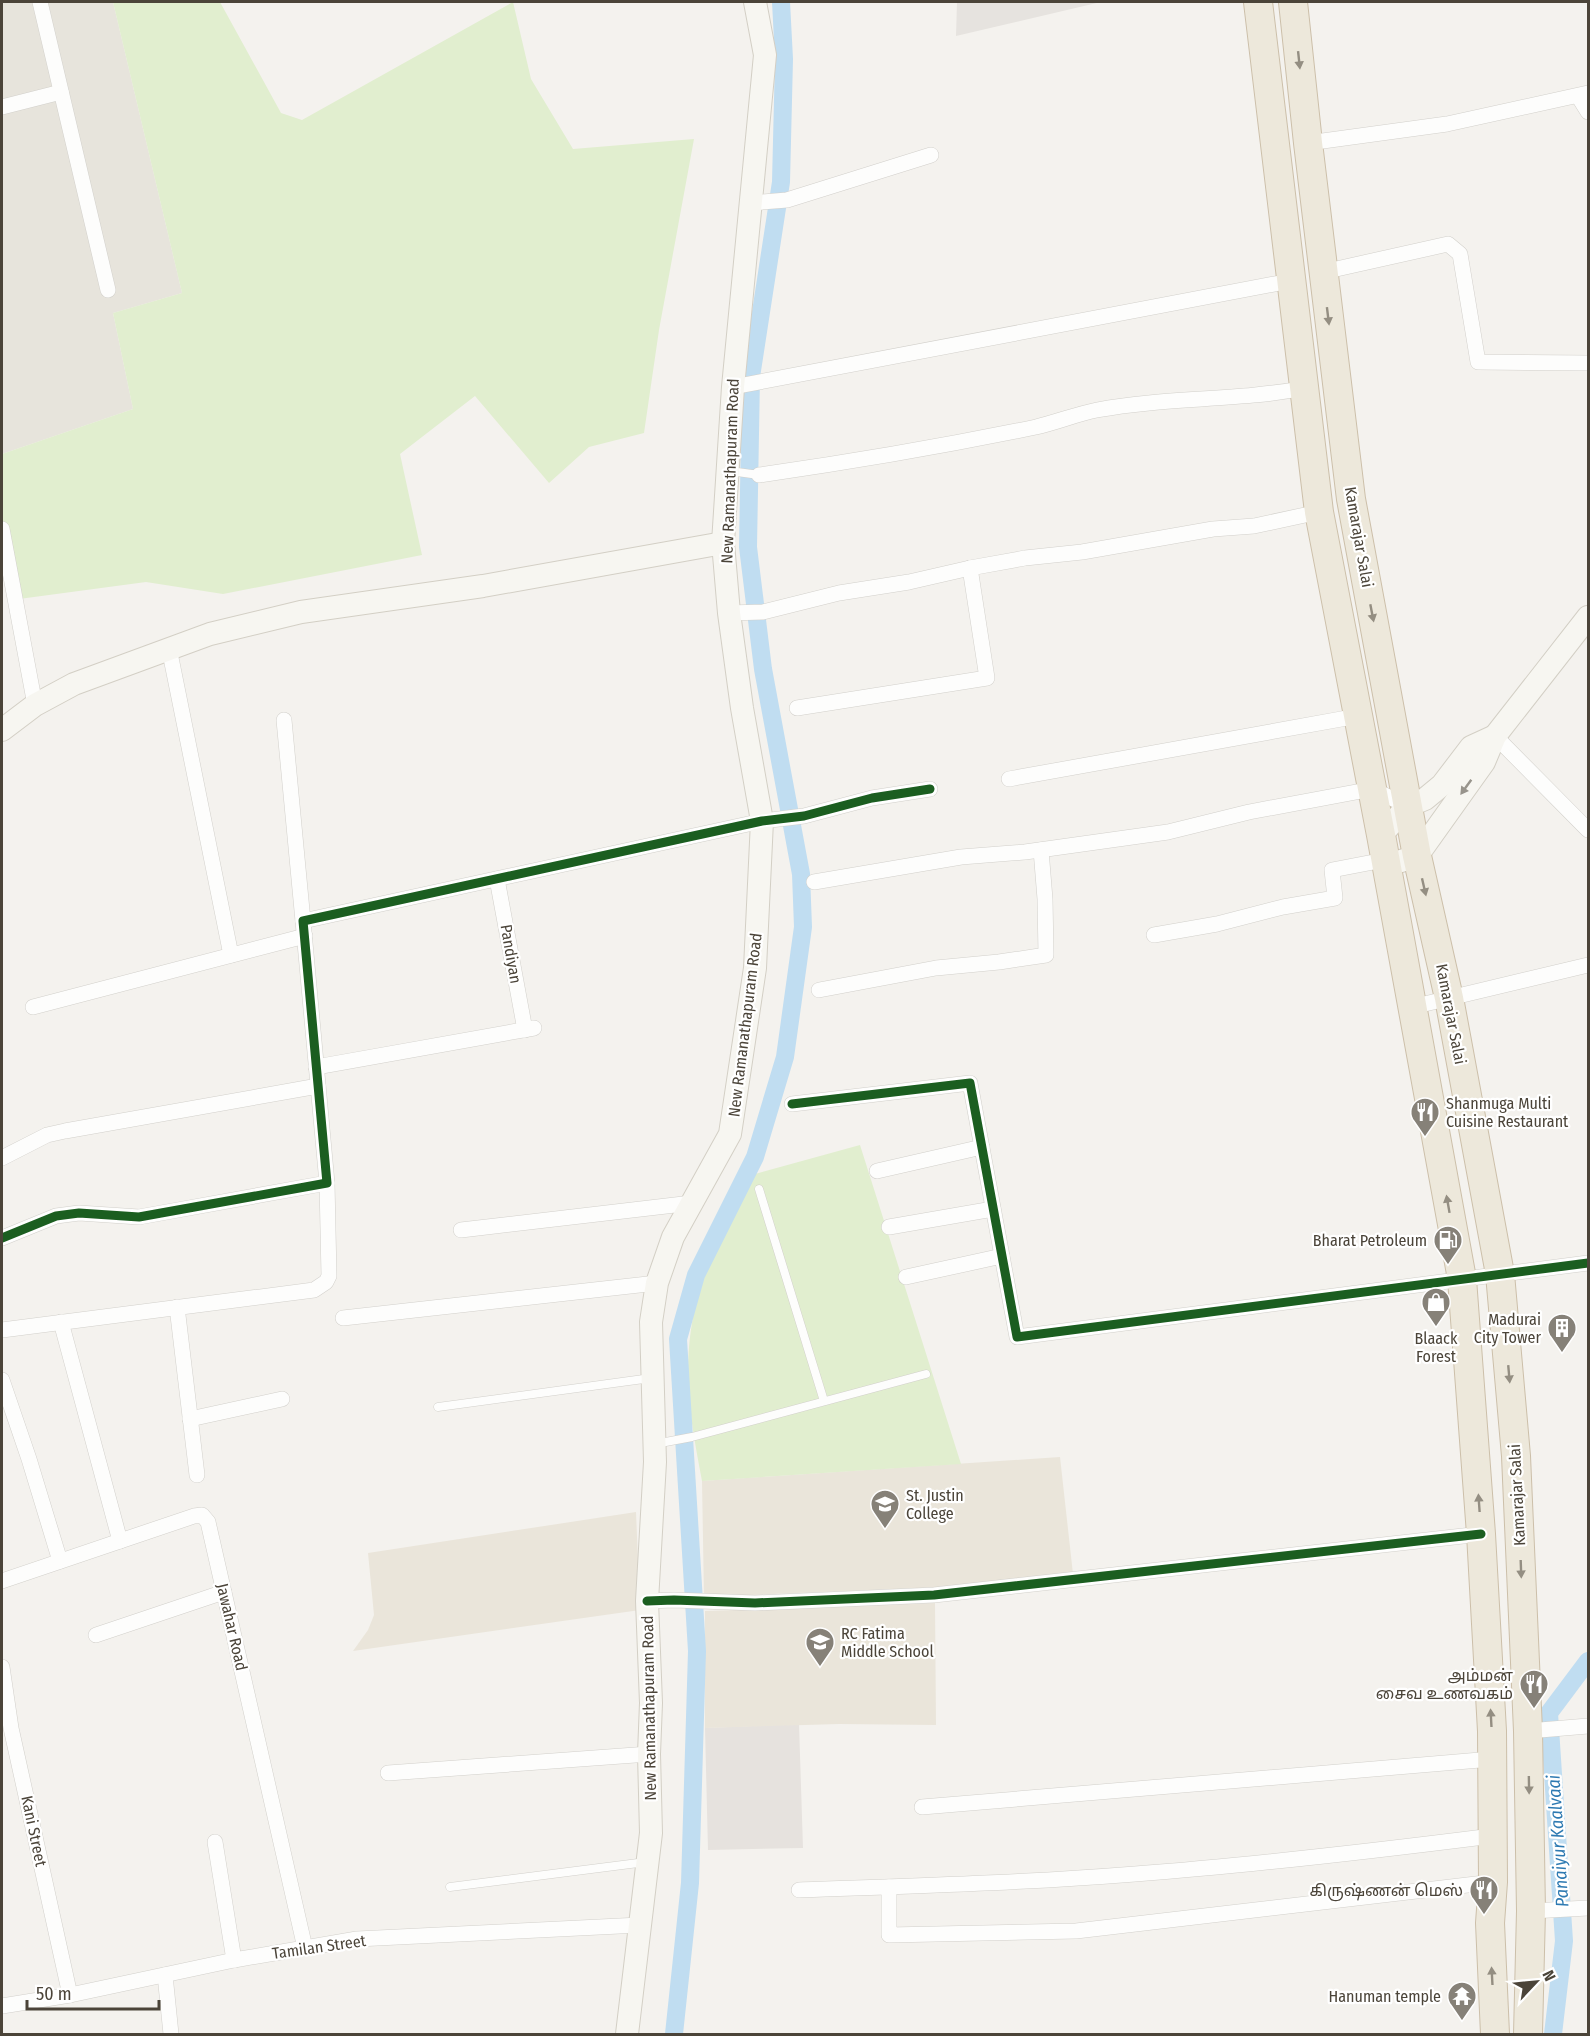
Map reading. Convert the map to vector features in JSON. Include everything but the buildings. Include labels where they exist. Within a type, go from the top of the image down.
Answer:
[{"type":"highway","name":"Kamarajar Salai","points":[[1258,2],[1319,512],[1462,1279],[1481,1534],[1492,1759],[1493,1882],[1490,1923],[1495,2034]]},
{"type":"highway","name":"Kamarajar Salai","points":[[1293,2],[1351,499],[1417,856],[1449,998],[1500,1274],[1516,1456],[1543,1910],[1528,2034]]},
{"type":"main road","name":"New Ramanathapuram Road","points":[[627,2034],[651,1833],[649,1754],[651,1703],[647,1601],[663,1442],[652,1378],[651,1322],[657,1283],[673,1237],[730,1134],[755,968],[781,819],[742,708],[747,613],[723,543],[734,472],[740,386],[760,202],[765,56],[755,2]]},
{"type":"main road","points":[[2,730],[35,705],[74,684],[210,634],[302,612],[483,586],[723,543]]},
{"type":"main road","points":[[1495,736],[1471,747],[1442,784],[1425,799],[1408,806],[1384,854],[1417,856],[1484,762],[1495,736],[1588,617]]},
{"type":"street","points":[[40,2],[108,290]]},
{"type":"street","points":[[2,107],[61,92]]},
{"type":"street","points":[[1308,143],[1447,124],[1583,94],[1588,112]]},
{"type":"street","points":[[760,202],[787,200],[931,155]]},
{"type":"street","points":[[1323,272],[1448,244],[1460,254],[1478,362],[1588,363]]},
{"type":"street","points":[[740,386],[1290,281]]},
{"type":"street","points":[[759,475],[860,461],[1037,426],[1097,410],[1197,398],[1280,393],[1305,388]]},
{"type":"street","points":[[747,613],[1024,558],[1082,552],[1213,529],[1254,526],[1319,512]]},
{"type":"street","points":[[2,538],[35,705]]},
{"type":"street","points":[[797,708],[987,678],[970,568]]},
{"type":"street","points":[[169,648],[231,955]]},
{"type":"street","points":[[1008,779],[1358,716]]},
{"type":"street","points":[[2,1330],[314,1290],[326,1282],[329,1276],[327,1183],[284,720]]},
{"type":"street","points":[[1495,736],[1588,830]]},
{"type":"street","points":[[33,1007],[231,955],[304,928],[497,879],[872,798],[930,789]]},
{"type":"street","points":[[814,882],[961,857],[1041,850],[1168,832],[1249,812],[1372,789],[1408,806]]},
{"type":"street","points":[[819,990],[936,969],[1046,955],[1046,898],[1041,850]]},
{"type":"street","points":[[1154,935],[1217,924],[1283,907],[1335,898],[1332,870],[1384,854]]},
{"type":"street","name":"Pandiyan","points":[[316,1067],[529,1029],[497,879]]},
{"type":"street","points":[[1412,1007],[1588,965]]},
{"type":"street","points":[[792,1104],[970,1083],[1017,1338],[1588,1263]]},
{"type":"street","points":[[2,1158],[47,1135],[318,1086]]},
{"type":"street","points":[[877,1171],[982,1147]]},
{"type":"street","points":[[2,1238],[56,1216],[79,1213],[139,1217],[327,1183]]},
{"type":"street","points":[[461,1230],[692,1203]]},
{"type":"street","points":[[889,1227],[993,1209]]},
{"type":"street","points":[[906,1277],[1002,1256]]},
{"type":"street","points":[[343,1318],[657,1283]]},
{"type":"street","points":[[177,1307],[197,1475]]},
{"type":"street","points":[[61,1322],[120,1541]]},
{"type":"street","points":[[2,1380],[60,1561]]},
{"type":"street","points":[[190,1419],[282,1399]]},
{"type":"street","name":"Jawahar Road","points":[[2,1581],[194,1516],[202,1515],[208,1522],[305,1948]]},
{"type":"street","points":[[647,1601],[755,1603],[934,1595],[1481,1534]]},
{"type":"street","points":[[96,1635],[224,1592]]},
{"type":"street","name":"Kani Street","points":[[2,1667],[6,1730],[70,1995]]},
{"type":"street","points":[[1534,1730],[1588,1725]]},
{"type":"street","points":[[388,1773],[649,1754]]},
{"type":"street","points":[[922,1808],[1492,1759]]},
{"type":"street","points":[[799,1890],[988,1883],[1203,1869],[1273,1863],[1492,1836]]},
{"type":"street","points":[[214,1842],[234,1960]]},
{"type":"street","points":[[889,1887],[889,1935],[1076,1931],[1493,1882]]},
{"type":"street","points":[[1543,1910],[1588,1908]]},
{"type":"street","name":"Tamilan Street","points":[[2,2006],[70,1995],[234,1960],[357,1939],[640,1925]]},
{"type":"street","points":[[165,1975],[171,2034]]},
{"type":"lane","points":[[734,472],[759,475]]},
{"type":"lane","points":[[759,1190],[824,1401]]},
{"type":"lane","points":[[663,1442],[692,1437],[926,1374]]},
{"type":"lane","points":[[438,1407],[652,1378]]},
{"type":"lane","points":[[450,1887],[647,1862]]},
{"type":"shaded area","points":[[2,2],[113,2],[182,293],[113,313],[133,409],[2,454]]},
{"type":"shaded area","points":[[957,2],[1101,2],[956,36]]},
{"type":"shaded area","name":"St. Justin College","points":[[1060,1457],[1073,1574],[941,1587],[704,1597],[702,1481]]},
{"type":"shaded area","points":[[636,1512],[640,1610],[353,1651],[368,1630],[374,1615],[368,1553]]},
{"type":"shaded area","name":"RC Fatima Middle School","points":[[935,1603],[936,1725],[839,1724],[705,1728],[705,1611]]},
{"type":"shaded area","points":[[799,1724],[803,1848],[708,1850],[705,1728]]},
{"type":"green space","points":[[113,2],[220,2],[281,113],[302,120],[513,2],[531,79],[573,149],[694,139],[659,330],[644,433],[589,447],[549,483],[475,396],[400,454],[422,555],[223,594],[146,582],[19,599],[2,527],[2,454],[133,409],[113,313],[182,293]]},
{"type":"green space","points":[[860,1145],[961,1464],[702,1481],[691,1419],[688,1360],[698,1290],[710,1260],[755,1174]]},
{"type":"waterway","points":[[674,2034],[690,1883],[697,1651],[678,1339],[696,1275],[755,1157],[785,1057],[803,927],[801,874],[763,669],[748,547],[751,377],[781,182],[784,59],[781,2]]},
{"type":"waterway","name":"Panaiyur Kaalvaai","points":[[1553,2034],[1564,1941],[1549,1713],[1588,1661]]},
{"type":"cycle path","points":[[2,1238],[56,1216],[79,1213],[139,1217],[327,1183],[303,921],[762,821],[804,816],[872,798],[930,789]]},
{"type":"cycle path","points":[[792,1104],[970,1083],[1017,1337],[1588,1263]]},
{"type":"cycle path","points":[[647,1601],[755,1603],[934,1595],[1481,1534]]},
{"type":"place","name":"Shanmuga Multi Cuisine Restaurant","points":[[1425,1138]]},
{"type":"place","name":"Bharat Petroleum","points":[[1448,1266]]},
{"type":"place","name":"Blaack Forest","points":[[1436,1328]]},
{"type":"place","name":"Madurai City Tower","points":[[1562,1354]]},
{"type":"place","name":"St. Justin College","points":[[885,1530]]},
{"type":"place","name":"RC Fatima Middle School","points":[[820,1668]]},
{"type":"place","name":"அம்மன் சைவ உணவகம்","points":[[1534,1710]]},
{"type":"place","name":"கிருஷ்ணன் மெஸ்","points":[[1484,1916]]},
{"type":"place","name":"Hanuman temple","points":[[1462,2022]]}]
